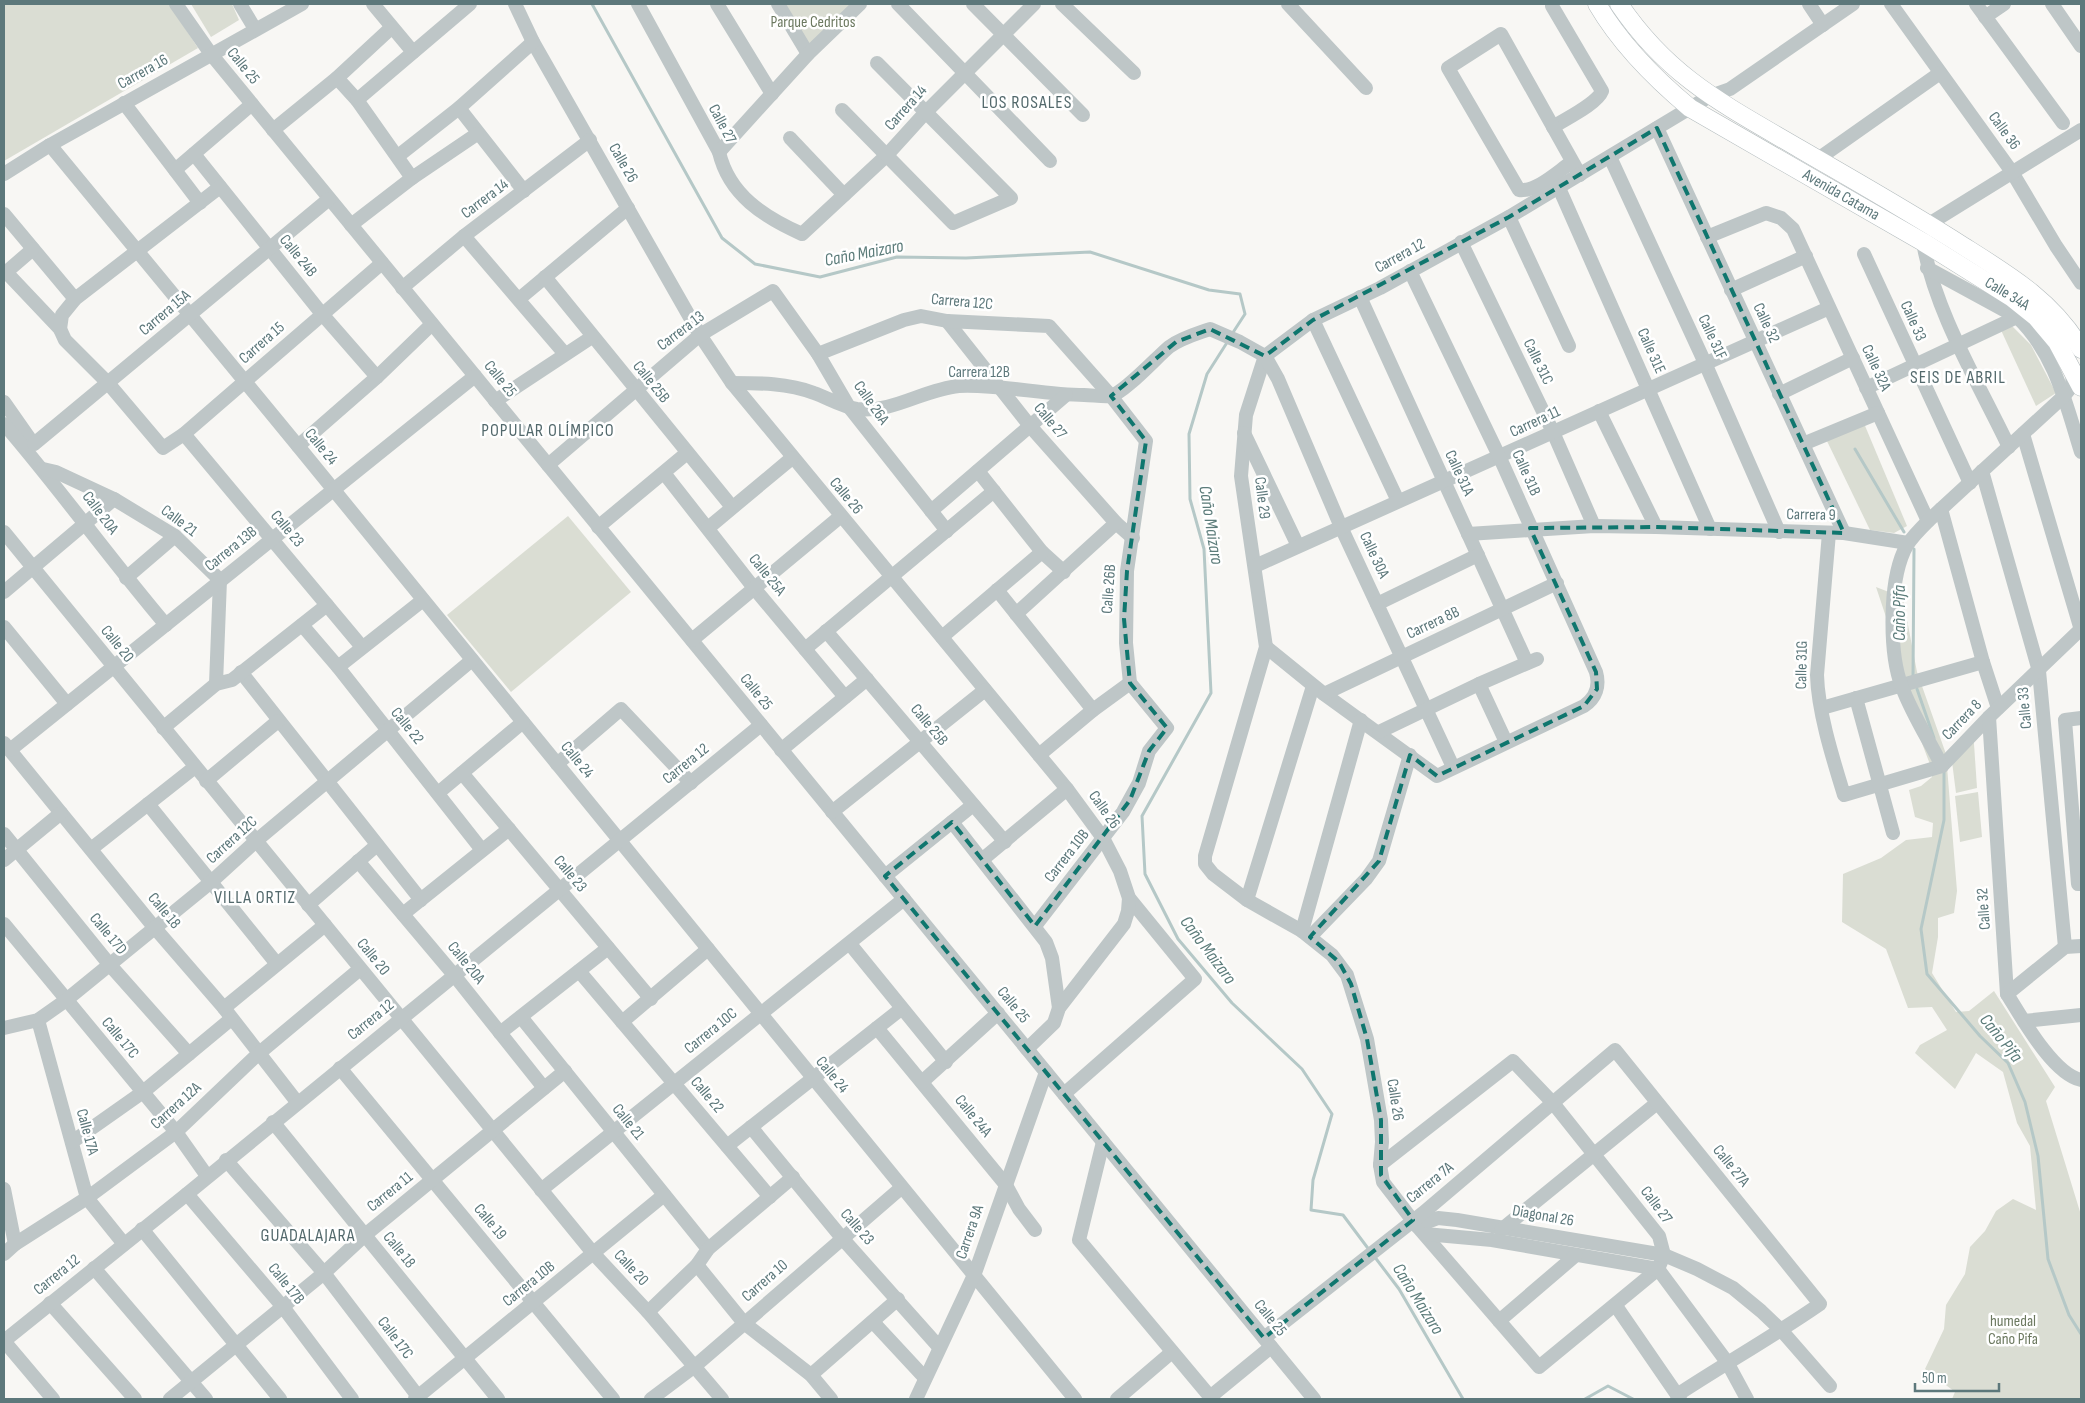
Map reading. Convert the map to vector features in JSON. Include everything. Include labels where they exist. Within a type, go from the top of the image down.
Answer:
[{"type":"main road","name":"Avenida Catama","points":[[1597,4],[1637,59],[1667,89],[1690,108],[1923,242],[2024,306],[2052,335],[2073,369],[2081,387]]},
{"type":"main road","name":"Avenida Catama","points":[[1619,4],[1656,50],[1684,77],[1710,96],[1929,224],[2026,286],[2049,307],[2080,345]]},
{"type":"street","name":"Calle 25","points":[[176,4],[211,54],[329,199],[1314,1399]]},
{"type":"street","points":[[240,4],[255,29]]},
{"type":"street","name":"Carrera 16","points":[[4,174],[50,144],[302,4]]},
{"type":"street","points":[[373,4],[413,52]]},
{"type":"street","points":[[357,100],[470,4]]},
{"type":"street","name":"Calle 26","points":[[515,4],[533,42],[700,335],[732,384],[1067,789],[1103,838],[1120,871],[1129,898],[1195,979],[1064,1094]]},
{"type":"street","name":"Calle 27","points":[[638,4],[719,152],[721,163],[732,185],[747,202],[774,222],[802,234]]},
{"type":"street","points":[[718,4],[772,94]]},
{"type":"street","points":[[778,4],[808,54]]},
{"type":"street","points":[[719,152],[808,54],[860,4]]},
{"type":"street","points":[[898,4],[1050,161]]},
{"type":"street","points":[[973,4],[1083,115]]},
{"type":"street","name":"Carrera 14","points":[[802,234],[886,156],[925,112],[1034,4]]},
{"type":"street","points":[[1062,4],[1134,73]]},
{"type":"street","points":[[1288,4],[1366,88]]},
{"type":"street","points":[[1809,4],[1821,21]]},
{"type":"street","name":"Carrera 12","points":[[1265,356],[1313,320],[1410,272],[1559,188],[1710,96],[1730,89],[1821,21],[1838,4]]},
{"type":"street","name":"Carrera 12","points":[[1821,21],[1853,4]]},
{"type":"street","name":"Calle 36","points":[[1891,4],[2012,172],[2056,246],[2081,283]]},
{"type":"street","points":[[1976,4],[2063,123]]},
{"type":"street","points":[[1985,16],[2004,4]]},
{"type":"street","points":[[2052,4],[2081,46]]},
{"type":"street","points":[[1552,6],[1602,91],[1600,97],[1553,127]]},
{"type":"street","points":[[273,130],[337,78],[392,28]]},
{"type":"street","points":[[1572,162],[1536,185],[1525,190],[1519,190],[1448,68],[1501,34],[1580,175]]},
{"type":"street","points":[[398,156],[459,108],[533,42]]},
{"type":"street","points":[[842,110],[953,223],[1011,198],[877,63]]},
{"type":"street","points":[[1818,160],[1940,73]]},
{"type":"street","points":[[337,78],[357,100],[412,178]]},
{"type":"street","points":[[124,103],[200,203]]},
{"type":"street","points":[[175,170],[252,104]]},
{"type":"street","points":[[459,108],[477,134],[524,192]]},
{"type":"street","name":"Calle 32","points":[[1656,128],[1844,533]]},
{"type":"street","points":[[1929,224],[2081,130]]},
{"type":"street","points":[[351,225],[412,178],[477,134]]},
{"type":"street","points":[[790,138],[844,195]]},
{"type":"street","name":"Carrera 14","points":[[402,288],[464,236],[590,140]]},
{"type":"street","name":"Calle 24","points":[[50,144],[1075,1399]]},
{"type":"street","name":"Calle 24B","points":[[194,154],[322,314],[377,377]]},
{"type":"street","name":"Calle 31F","points":[[1610,157],[1705,364],[1779,532]]},
{"type":"street","points":[[60,330],[62,315],[75,299],[220,187]]},
{"type":"street","name":"Calle 31E","points":[[1559,188],[1710,529]]},
{"type":"street","name":"Carrera 15A","points":[[34,444],[329,199]]},
{"type":"street","points":[[519,299],[628,208]]},
{"type":"street","name":"Calle 32A","points":[[1707,237],[1766,213],[1781,218],[1793,228],[1928,522]]},
{"type":"street","points":[[4,214],[75,299]]},
{"type":"street","points":[[1509,217],[1569,346]]},
{"type":"street","points":[[464,236],[565,354]]},
{"type":"street","name":"Calle 31C","points":[[1461,242],[1553,432],[1594,526]]},
{"type":"street","points":[[1923,242],[1927,268],[1937,297],[2009,446]]},
{"type":"street","points":[[33,249],[5,273],[60,330],[65,340],[108,383]]},
{"type":"street","name":"Calle 33","points":[[1864,254],[1970,483]]},
{"type":"street","points":[[1731,290],[1806,256]]},
{"type":"street","name":"Carrera 15","points":[[108,383],[163,448],[184,434],[382,263]]},
{"type":"street","name":"Calle 34A","points":[[1927,268],[2017,317],[2027,327],[2043,349],[2064,396],[2081,452]]},
{"type":"street","name":"Calle 31B","points":[[1410,272],[1500,458],[1596,672],[1598,684],[1596,693],[1584,706],[1506,742]]},
{"type":"street","name":"Calle 25B","points":[[544,277],[732,507]]},
{"type":"street","name":"Carrera 13","points":[[548,465],[700,335],[773,291]]},
{"type":"street","name":"Calle 26A","points":[[773,291],[818,354],[850,407],[947,531]]},
{"type":"street","name":"Calle 31A","points":[[1360,297],[1502,609],[1532,661],[1479,684]]},
{"type":"street","name":"Carrera 11","points":[[1254,566],[1398,501],[1500,458],[1599,411],[1830,308]]},
{"type":"street","name":"Carrera 12C","points":[[818,354],[912,317],[930,316],[947,320],[1049,326],[1111,396]]},
{"type":"street","points":[[1866,388],[2017,317]]},
{"type":"street","name":"Calle 27","points":[[947,320],[1030,426],[1116,523],[1133,538]]},
{"type":"street","points":[[1313,320],[1398,501]]},
{"type":"street","points":[[298,446],[377,377],[432,324]]},
{"type":"street","points":[[1111,396],[1176,342],[1210,329],[1253,348],[1265,356]]},
{"type":"street","points":[[495,401],[592,337]]},
{"type":"street","name":"Calle 29","points":[[1265,356],[1250,399],[1243,432],[1242,492],[1266,647]]},
{"type":"street","name":"Calle 30A","points":[[1265,356],[1278,379],[1341,527],[1453,767]]},
{"type":"street","points":[[1779,394],[1853,358]]},
{"type":"street","points":[[1942,766],[1901,687],[1893,647],[1893,614],[1902,554],[1908,543],[1941,509],[2064,396],[2072,386],[2073,369]]},
{"type":"street","name":"Carrera 13B","points":[[7,746],[68,704],[474,376]]},
{"type":"street","points":[[732,384],[764,383],[793,387],[814,392],[850,407]]},
{"type":"street","name":"Carrera 12B","points":[[850,407],[866,409],[889,407],[947,388],[1000,388],[1066,395],[1111,396]]},
{"type":"street","points":[[931,511],[1066,395]]},
{"type":"street","name":"Calle 26B","points":[[1111,396],[1146,441],[1133,538],[1126,571],[1124,619],[1130,683]]},
{"type":"street","points":[[4,402],[22,430],[34,444],[39,464]]},
{"type":"street","points":[[1599,411],[1656,526]]},
{"type":"street","points":[[1802,444],[1878,413]]},
{"type":"street","name":"Calle 20A","points":[[4,424],[86,522],[126,578],[166,625]]},
{"type":"street","points":[[1243,432],[1298,546]]},
{"type":"street","name":"Calle 23","points":[[184,434],[362,647]]},
{"type":"street","points":[[2023,434],[2081,630]]},
{"type":"street","points":[[598,527],[686,453]]},
{"type":"street","points":[[708,528],[792,458]]},
{"type":"street","name":"Calle 21","points":[[39,464],[114,499],[175,536],[220,580]]},
{"type":"street","points":[[978,471],[1042,552],[1064,572]]},
{"type":"street","name":"Calle 33","points":[[1982,471],[2039,671],[2065,947]]},
{"type":"street","name":"Calle 25A","points":[[664,473],[754,588],[845,697]]},
{"type":"street","points":[[805,649],[994,491]]},
{"type":"street","points":[[4,592],[114,499]]},
{"type":"street","name":"Calle 32","points":[[1941,509],[1983,662],[1994,712],[2007,994],[2024,1021],[2062,1071],[2076,1078]]},
{"type":"street","points":[[692,640],[841,516]]},
{"type":"street","points":[[1016,614],[1116,523]]},
{"type":"street","name":"Carrera 9","points":[[1468,534],[1530,528],[1656,526],[1844,533],[1908,543]]},
{"type":"street","name":"Calle 20","points":[[4,532],[162,728],[593,1253],[648,1312],[722,1399]]},
{"type":"street","name":"Calle 31G","points":[[1829,533],[1817,692],[1832,756],[1844,795]]},
{"type":"street","points":[[126,578],[175,536]]},
{"type":"street","points":[[942,637],[1042,552]]},
{"type":"street","points":[[1377,604],[1478,555]]},
{"type":"street","points":[[216,684],[220,580]]},
{"type":"street","name":"Carrera 8B","points":[[1318,690],[1402,657],[1557,583]]},
{"type":"street","points":[[997,590],[1092,710]]},
{"type":"street","points":[[338,667],[423,600]]},
{"type":"street","points":[[162,728],[216,684],[232,680],[327,605]]},
{"type":"street","name":"Calle 22","points":[[302,625],[338,667],[482,850]]},
{"type":"street","points":[[4,627],[68,704]]},
{"type":"street","name":"Carrera 8","points":[[1844,795],[1942,766],[1994,712],[2081,630]]},
{"type":"street","name":"Calle 25B","points":[[826,631],[1005,842]]},
{"type":"street","points":[[1266,647],[1318,690],[1379,732],[1437,776],[1506,742],[1479,684],[1379,732]]},
{"type":"street","name":"Calle 26","points":[[1266,647],[1206,856],[1205,864],[1208,870],[1248,900],[1306,934],[1339,962],[1347,975],[1356,997],[1367,1040],[1380,1120],[1382,1142],[1380,1165],[1384,1182],[1418,1227],[1539,1367],[1616,1306]]},
{"type":"street","name":"Carrera 12C","points":[[4,1028],[38,1020],[65,1000],[211,882],[256,841],[472,660]]},
{"type":"street","points":[[1822,708],[1901,687],[1983,662]]},
{"type":"street","points":[[241,672],[421,900]]},
{"type":"street","points":[[781,750],[867,679]]},
{"type":"street","points":[[1039,755],[1092,710],[1130,683]]},
{"type":"street","name":"Carrera 10B","points":[[1035,926],[1123,812],[1139,783],[1149,750],[1167,728],[1130,683]]},
{"type":"street","points":[[832,812],[985,690]]},
{"type":"street","points":[[1248,900],[1318,690]]},
{"type":"street","points":[[1856,698],[1878,784],[1893,833]]},
{"type":"street","points":[[557,764],[621,709],[690,782]]},
{"type":"street","points":[[2081,718],[2065,720],[2075,776],[2078,884],[2081,884]]},
{"type":"street","points":[[1306,934],[1361,720]]},
{"type":"street","points":[[206,781],[278,721]]},
{"type":"street","points":[[438,793],[523,722]]},
{"type":"street","name":"Carrera 12","points":[[4,1341],[188,1194],[226,1160],[761,725]]},
{"type":"street","name":"Calle 18","points":[[7,746],[154,927],[228,1014],[297,1102]]},
{"type":"street","points":[[1306,934],[1362,883],[1379,861],[1410,755]]},
{"type":"street","points":[[91,849],[195,767]]},
{"type":"street","name":"Calle 23","points":[[462,773],[651,999]]},
{"type":"street","points":[[983,859],[1067,789]]},
{"type":"street","points":[[148,804],[276,964]]},
{"type":"street","points":[[885,876],[973,804]]},
{"type":"street","points":[[4,860],[61,813]]},
{"type":"street","points":[[952,822],[983,859],[1046,942],[1052,958],[1059,1008]]},
{"type":"street","points":[[403,914],[509,829]]},
{"type":"street","name":"Calle 17D","points":[[4,834],[109,964],[190,1054]]},
{"type":"street","points":[[308,905],[377,845]]},
{"type":"street","name":"Calle 20A","points":[[358,861],[454,975],[544,1088]]},
{"type":"street","points":[[1027,1049],[1054,1023],[1059,1008],[1124,924],[1129,898]]},
{"type":"street","name":"Carrera 10C","points":[[541,1190],[904,899]]},
{"type":"street","name":"Calle 17C","points":[[4,924],[176,1132],[207,1176]]},
{"type":"street","points":[[72,1142],[143,1092],[190,1054],[276,964],[325,925]]},
{"type":"street","points":[[850,944],[946,1062]]},
{"type":"street","points":[[2007,994],[2065,947],[2081,946]]},
{"type":"street","points":[[500,1033],[608,948]]},
{"type":"street","points":[[622,1022],[708,949]]},
{"type":"street","name":"Carrera 12A","points":[[4,1254],[15,1244],[87,1198],[176,1132],[258,1054],[360,969]]},
{"type":"street","name":"Calle 22","points":[[579,971],[770,1196]]},
{"type":"street","points":[[727,1146],[901,1009]]},
{"type":"street","points":[[922,1082],[998,1014]]},
{"type":"street","points":[[2024,1021],[2081,1014]]},
{"type":"street","name":"Calle 21","points":[[521,1017],[708,1249]]},
{"type":"street","name":"Calle 17A","points":[[38,1020],[87,1198],[124,1244]]},
{"type":"street","name":"Calle 24A","points":[[877,1028],[1006,1185],[1019,1209],[1035,1230]]},
{"type":"street","name":"Carrera 7A","points":[[1211,1398],[1268,1342],[1340,1277],[1384,1243],[1418,1227],[1553,1103],[1615,1050]]},
{"type":"street","name":"Calle 27A","points":[[1615,1050],[1820,1304],[1782,1331]]},
{"type":"street","name":"Calle 27","points":[[1380,1165],[1514,1061],[1553,1103],[1659,1236],[1664,1254]]},
{"type":"street","name":"Calle 19","points":[[340,1068],[613,1399]]},
{"type":"street","name":"Carrera 11","points":[[170,1399],[324,1273],[365,1235],[565,1071]]},
{"type":"street","name":"Carrera 9A","points":[[916,1399],[974,1273],[1046,1072]]},
{"type":"street","points":[[1492,1240],[1505,1227],[1657,1103]]},
{"type":"street","name":"Calle 18","points":[[273,1122],[498,1399]]},
{"type":"street","name":"Calle 23","points":[[751,1127],[842,1238],[939,1347]]},
{"type":"street","points":[[1103,1142],[1079,1240],[1211,1398]]},
{"type":"street","name":"Calle 17C","points":[[226,1160],[324,1273],[417,1398]]},
{"type":"street","points":[[648,1312],[697,1264],[708,1249],[793,1177]]},
{"type":"street","name":"Carrera 10","points":[[651,1399],[695,1366],[901,1188]]},
{"type":"street","points":[[4,1189],[15,1244]]},
{"type":"street","name":"Calle 17B","points":[[188,1194],[283,1307],[352,1399]]},
{"type":"street","name":"Carrera 10B","points":[[417,1398],[664,1195]]},
{"type":"street","name":"Diagonal 26","points":[[1418,1227],[1438,1218],[1505,1227],[1664,1254]]},
{"type":"street","name":"Diagonal 26","points":[[1418,1227],[1658,1269]]},
{"type":"street","points":[[142,1229],[280,1399]]},
{"type":"street","points":[[1782,1331],[1727,1362],[1678,1397],[1616,1306],[1658,1269],[1664,1254],[1732,1288],[1782,1331],[1830,1386]]},
{"type":"street","points":[[1499,1321],[1576,1255]]},
{"type":"street","points":[[697,1264],[744,1323],[810,1375],[831,1399]]},
{"type":"street","points":[[94,1268],[206,1399]]},
{"type":"street","points":[[1658,1269],[1727,1362],[1747,1399]]},
{"type":"street","points":[[810,1375],[898,1299]]},
{"type":"street","points":[[50,1303],[135,1399]]},
{"type":"street","points":[[873,1322],[925,1378]]},
{"type":"street","points":[[4,1341],[53,1399]]},
{"type":"street","points":[[1117,1399],[1172,1352]]},
{"type":"highlighted area","points":[[1657,128],[1844,533],[1656,527],[1530,528],[1596,672],[1597,689],[1584,706],[1437,776],[1410,755],[1379,861],[1310,937],[1339,962],[1351,984],[1367,1039],[1381,1120],[1381,1175],[1413,1220],[1264,1338],[885,876],[952,822],[1035,926],[1130,800],[1149,751],[1167,728],[1130,683],[1124,619],[1127,571],[1146,441],[1111,396],[1176,342],[1210,329],[1265,356],[1313,320],[1509,217]]},
{"type":"green space","points":[[4,4],[169,4],[198,48],[4,161]]},
{"type":"green space","points":[[191,4],[232,4],[239,20],[211,37]]},
{"type":"green space","name":"Parque Cedritos","points":[[779,4],[858,4],[808,54]]},
{"type":"green space","points":[[2008,322],[2031,345],[2056,393],[2036,406],[2000,328]]},
{"type":"green space","points":[[1863,421],[1907,526],[1894,533],[1870,530],[1826,439]]},
{"type":"green space","points":[[568,516],[631,592],[511,692],[447,615]]},
{"type":"green space","name":"humedal Caño Pifa","points":[[1900,583],[1917,672],[1946,754],[1957,891],[1954,913],[1938,918],[1938,937],[1932,973],[1956,1012],[1969,1011],[1994,991],[2055,1087],[2046,1101],[2081,1215],[2081,1399],[1952,1399],[1955,1392],[1925,1369],[1944,1329],[1946,1305],[1965,1274],[1970,1247],[1985,1231],[1996,1211],[2013,1199],[2036,1210],[2030,1146],[2017,1123],[2003,1072],[1976,1053],[1955,1089],[1915,1053],[1920,1045],[1947,1030],[1932,1007],[1908,1008],[1886,949],[1842,922],[1843,874],[1881,858],[1906,840],[1932,837],[1933,823],[1915,817],[1909,790],[1921,786],[1932,777],[1931,767],[1890,659],[1888,623],[1876,587],[1894,594]]},
{"type":"green space","points":[[1973,729],[1977,788],[1956,793],[1951,754]]},
{"type":"green space","points":[[1978,792],[1982,837],[1960,842],[1955,796]]},
{"type":"waterway","name":"Caño Maizaro","points":[[592,4],[722,238],[755,264],[820,277],[897,257],[966,258],[1090,252],[1209,290],[1240,294],[1245,314],[1232,334]]},
{"type":"waterway","name":"Caño Maizaro","points":[[1228,341],[1207,374],[1189,434],[1190,499],[1204,549],[1211,693],[1142,816],[1145,874],[1178,939],[1232,1003],[1302,1069],[1332,1114],[1313,1180],[1311,1210],[1343,1215],[1370,1251]]},
{"type":"waterway","name":"Caño Pifa","points":[[1855,449],[1904,532]]},
{"type":"waterway","name":"Caño Pifa","points":[[1913,677],[1914,549]]},
{"type":"waterway","name":"Caño Pifa","points":[[1917,689],[1934,738]]},
{"type":"waterway","name":"Caño Pifa","points":[[1944,769],[1944,820],[1921,929],[1927,974],[1980,1036],[2008,1063],[2025,1102],[2038,1156],[2048,1259],[2069,1315],[2081,1334]]},
{"type":"waterway","name":"Caño Maizaro","points":[[1374,1256],[1399,1289],[1463,1399]]},
{"type":"waterway","name":"Caño Maizaro","points":[[1585,1399],[1608,1386],[1633,1399]]},
{"type":"district","name":"LOS ROSALES","points":[[1027,102]]},
{"type":"district","name":"SEIS DE ABRIL","points":[[1958,377]]},
{"type":"district","name":"POPULAR OLÍMPICO","points":[[548,430]]},
{"type":"district","name":"VILLA ORTIZ","points":[[255,897]]},
{"type":"district","name":"GUADALAJARA","points":[[308,1235]]}]
